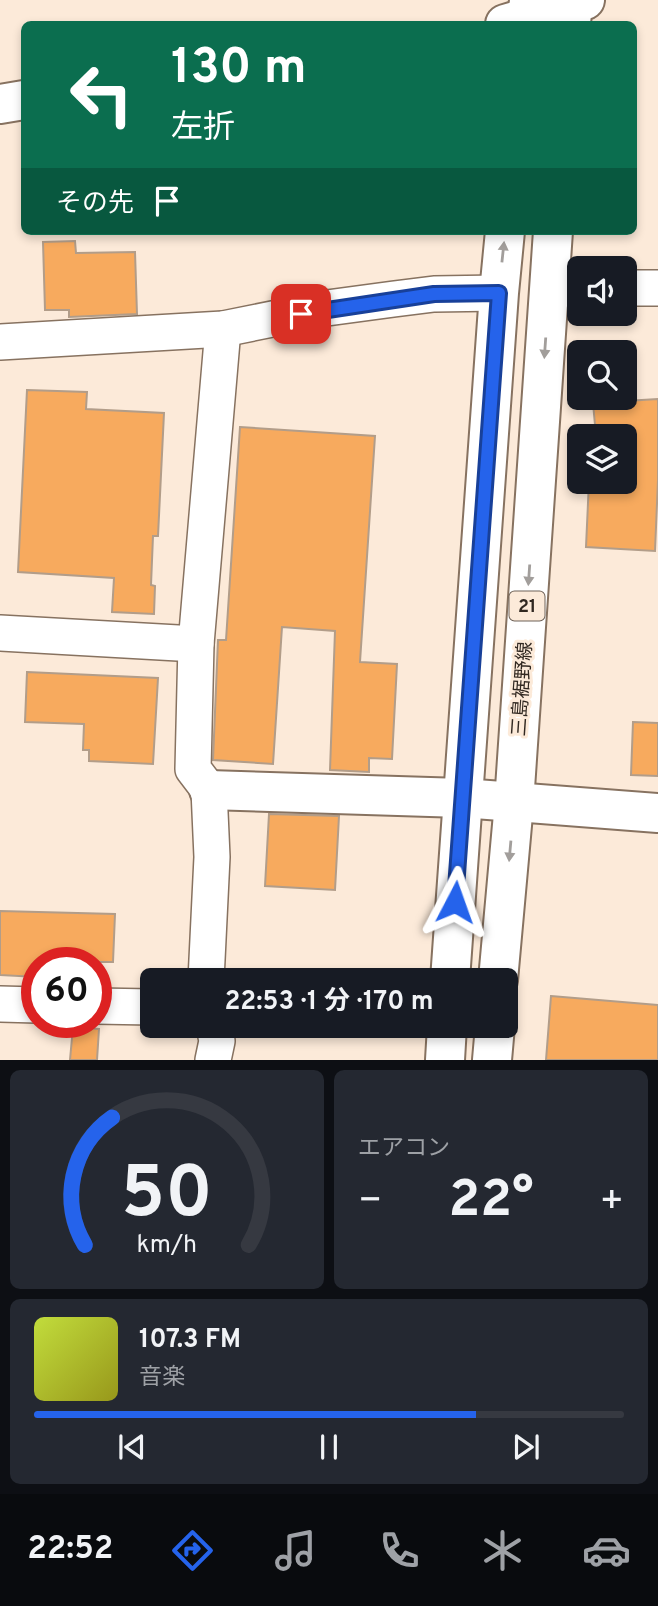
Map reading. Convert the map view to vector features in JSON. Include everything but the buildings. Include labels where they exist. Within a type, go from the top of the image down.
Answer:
[{"type":"main road","points":[[522,17],[575,7]]},
{"type":"main road","points":[[0,104],[21,100]]},
{"type":"main road","points":[[451,968],[505,235]]},
{"type":"main road","name":"三島裾野線","points":[[499,968],[564,289],[555,235]]},
{"type":"main road","points":[[209,790],[462,798],[658,813]]},
{"type":"main road","points":[[444,1060],[446,1038]]},
{"type":"main road","points":[[492,1060],[494,1038]]},
{"type":"street","points":[[637,288],[658,288]]},
{"type":"street","points":[[0,342],[223,329],[327,308],[408,297],[499,293]]},
{"type":"street","points":[[207,968],[212,857],[209,790],[193,769],[197,644],[223,329]]},
{"type":"street","points":[[0,633],[197,644]]},
{"type":"street","points":[[0,1004],[21,1005]]},
{"type":"street","points":[[112,1006],[140,1007]]},
{"type":"street","points":[[213,1060],[216,1038]]},
{"type":"route","points":[[301,314],[434,294],[499,293],[455,902]]}]
